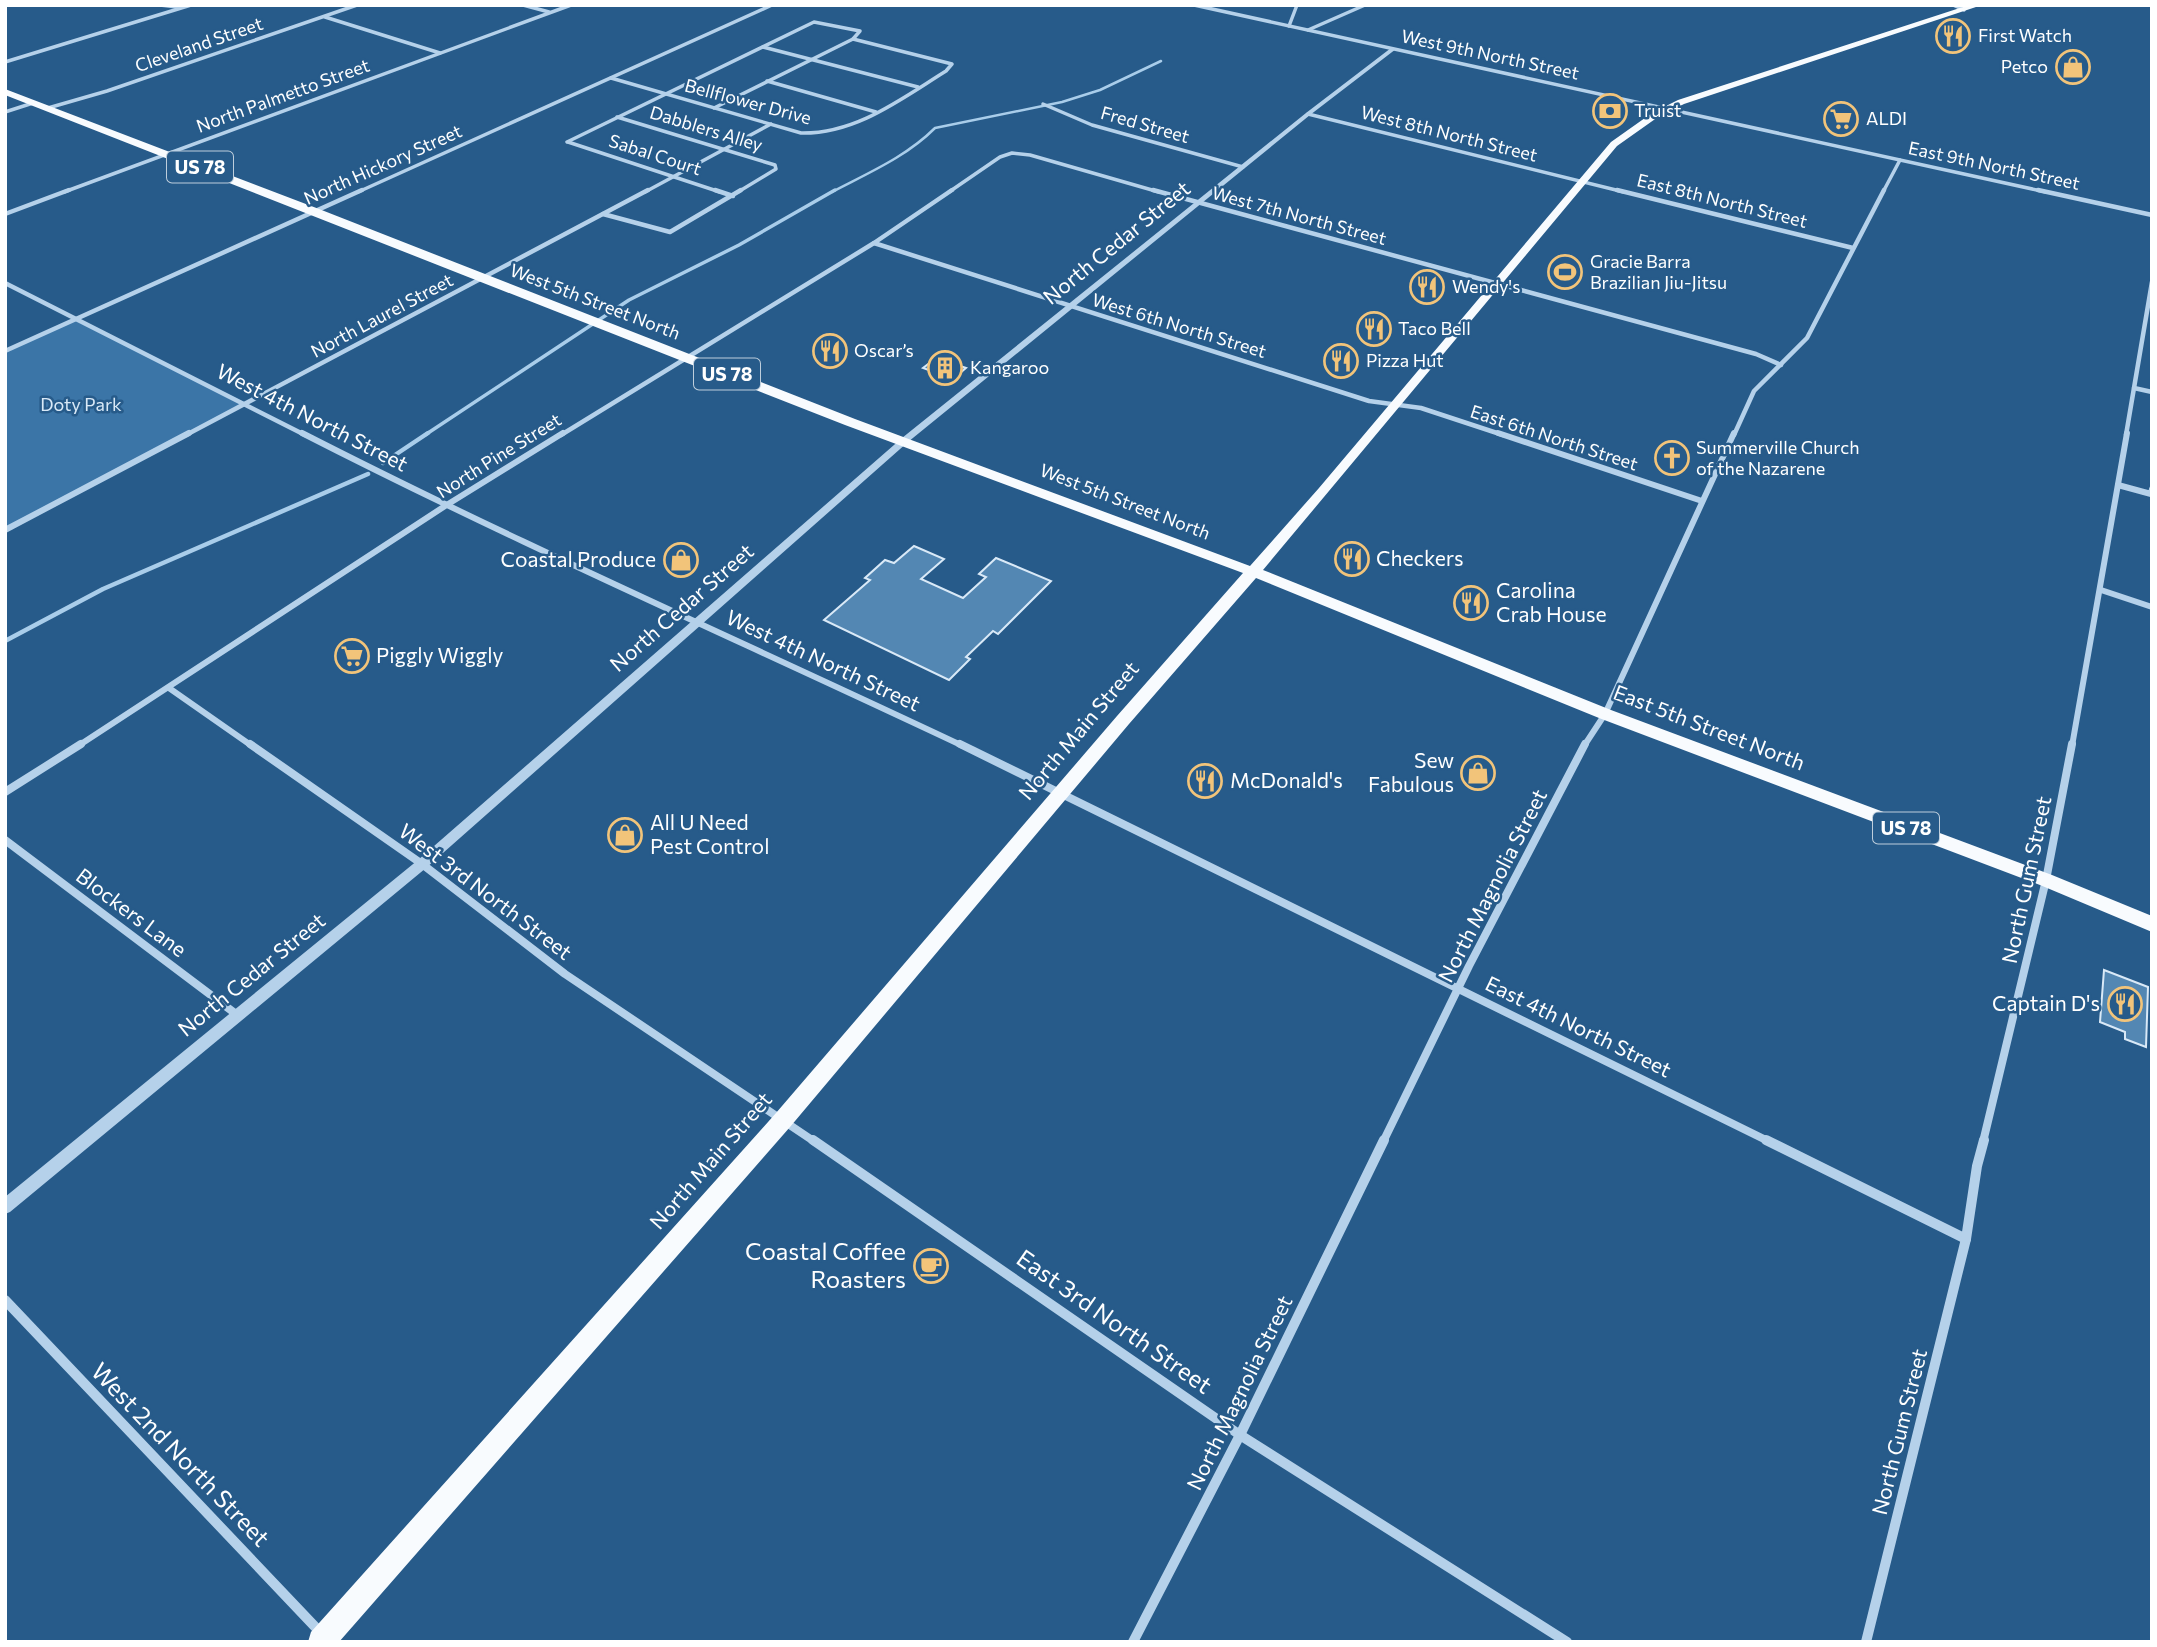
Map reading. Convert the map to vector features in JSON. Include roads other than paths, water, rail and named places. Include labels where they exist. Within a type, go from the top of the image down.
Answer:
[{"type":"main road","name":"North Main Street","points":[[325,1640],[783,1120],[1061,792],[1397,404],[1614,144],[1666,108],[1978,5]]},
{"type":"main road","name":"West 5th Street North","points":[[5,92],[315,211],[684,358],[1251,571]]},
{"type":"main road","name":"East 5th Street North","points":[[1251,571],[1605,714],[2046,880],[2152,924]]},
{"type":"street","points":[[160,5],[182,8]]},
{"type":"street","points":[[5,62],[191,5]]},
{"type":"street","name":"Cleveland Street","points":[[48,108],[357,5]]},
{"type":"street","points":[[523,5],[550,13]]},
{"type":"street","name":"North Palmetto Street","points":[[5,214],[164,153],[571,5]]},
{"type":"street","name":"North Hickory Street","points":[[5,351],[772,5]]},
{"type":"street","name":"West 9th North Street","points":[[1194,5],[1666,108]]},
{"type":"street","points":[[1203,8],[1213,5]]},
{"type":"street","name":"West 9th North Street","points":[[1213,5],[1231,14]]},
{"type":"street","points":[[1289,26],[1297,5]]},
{"type":"street","points":[[1308,30],[1365,5]]},
{"type":"street","points":[[1953,5],[1964,10]]},
{"type":"street","points":[[325,17],[440,53]]},
{"type":"street","points":[[617,117],[813,22],[820,21],[860,31],[853,39],[714,108]]},
{"type":"street","name":"Bellflower Drive","points":[[610,77],[816,135],[835,133],[876,112],[918,88],[952,64],[853,39]]},
{"type":"street","points":[[762,47],[918,88]]},
{"type":"street","name":"North Cedar Street","points":[[5,1207],[236,1014],[422,864],[905,440],[1308,114],[1394,49]]},
{"type":"street","points":[[767,81],[876,112]]},
{"type":"street","points":[[5,112],[33,103]]},
{"type":"street","name":"Fred Street","points":[[1043,104],[1075,119],[1243,167]]},
{"type":"street","name":"East 9th North Street","points":[[1666,108],[2152,215]]},
{"type":"street","name":"West 8th North Street","points":[[1308,114],[1583,180]]},
{"type":"street","name":"Sabal Court","points":[[617,117],[567,142],[733,196]]},
{"type":"street","name":"Dabblers Alley","points":[[617,117],[775,166],[776,169],[733,196]]},
{"type":"street","name":"North Laurel Street","points":[[5,530],[771,124]]},
{"type":"street","name":"West 7th North Street","points":[[1012,153],[1030,155],[1198,204],[1499,283],[1756,354],[1781,365]]},
{"type":"street","name":"North Pine Street","points":[[5,792],[169,688],[445,506],[874,243],[1000,157],[1012,153]]},
{"type":"street","name":"North Magnolia Street","points":[[1133,1642],[1240,1435],[1460,987],[1589,737],[1605,714],[1754,391],[1770,372],[1794,356],[1807,338],[1900,160]]},
{"type":"street","name":"East 8th North Street","points":[[1583,180],[1853,248]]},
{"type":"street","points":[[603,214],[670,232],[733,196]]},
{"type":"street","name":"West 6th North Street","points":[[874,243],[1369,401],[1397,404]]},
{"type":"street","name":"North Gum Street","points":[[1866,1642],[1966,1239],[1977,1167],[2002,1073],[2046,880],[2101,590],[2152,282]]},
{"type":"street","name":"West 4th North Street","points":[[5,283],[445,506],[699,621],[1061,792]]},
{"type":"street","points":[[2134,388],[2152,392]]},
{"type":"street","name":"East 6th North Street","points":[[1397,404],[1421,408],[1702,501]]},
{"type":"street","points":[[2118,485],[2151,494],[2152,489]]},
{"type":"street","points":[[2101,590],[2152,607]]},
{"type":"street","name":"West 3rd North Street","points":[[169,688],[422,864],[565,974],[783,1120]]},
{"type":"street","name":"East 4th North Street","points":[[1061,792],[1966,1239]]},
{"type":"street","name":"Blockers Lane","points":[[5,840],[236,1014]]},
{"type":"street","name":"East 3rd North Street","points":[[783,1120],[1240,1435],[1567,1642]]},
{"type":"street","name":"West 2nd North Street","points":[[5,1300],[325,1640]]},
{"type":"waterway","points":[[832,192],[899,156],[935,128],[1062,102],[1100,90],[1161,61]]},
{"type":"waterway","points":[[425,435],[629,300],[739,245],[835,190]]},
{"type":"waterway","points":[[383,463],[425,435]]},
{"type":"waterway","points":[[5,641],[103,589],[368,474]]},
{"type":"place","name":"First Watch","points":[[1953,36]]},
{"type":"place","name":"Petco","points":[[2073,67]]},
{"type":"place","name":"Truist","points":[[1610,111]]},
{"type":"place","name":"ALDI","points":[[1841,119]]},
{"type":"place","name":"Gracie Barra Brazilian Jiu-Jitsu","points":[[1565,272]]},
{"type":"place","name":"Wendy's","points":[[1427,287]]},
{"type":"place","name":"Taco Bell","points":[[1374,329]]},
{"type":"place","name":"Oscar’s","points":[[830,351]]},
{"type":"place","name":"Pizza Hut","points":[[1341,361]]},
{"type":"place","name":"Kangaroo","points":[[945,368]]},
{"type":"place","name":"Summerville Church of the Nazarene","points":[[1672,458]]},
{"type":"place","name":"Checkers","points":[[1352,559]]},
{"type":"place","name":"Coastal Produce","points":[[681,560]]},
{"type":"place","name":"Carolina Crab House","points":[[1471,603]]},
{"type":"place","name":"Piggly Wiggly","points":[[352,656]]},
{"type":"place","name":"Sew Fabulous","points":[[1478,773]]},
{"type":"place","name":"McDonald's","points":[[1205,781]]},
{"type":"place","name":"All U Need Pest Control","points":[[625,835]]},
{"type":"place","name":"Captain D's","points":[[2125,1004]]},
{"type":"place","name":"Coastal Coffee Roasters","points":[[931,1266]]},
{"type":"park label","name":"Doty Park","points":[[81,405]]}]
